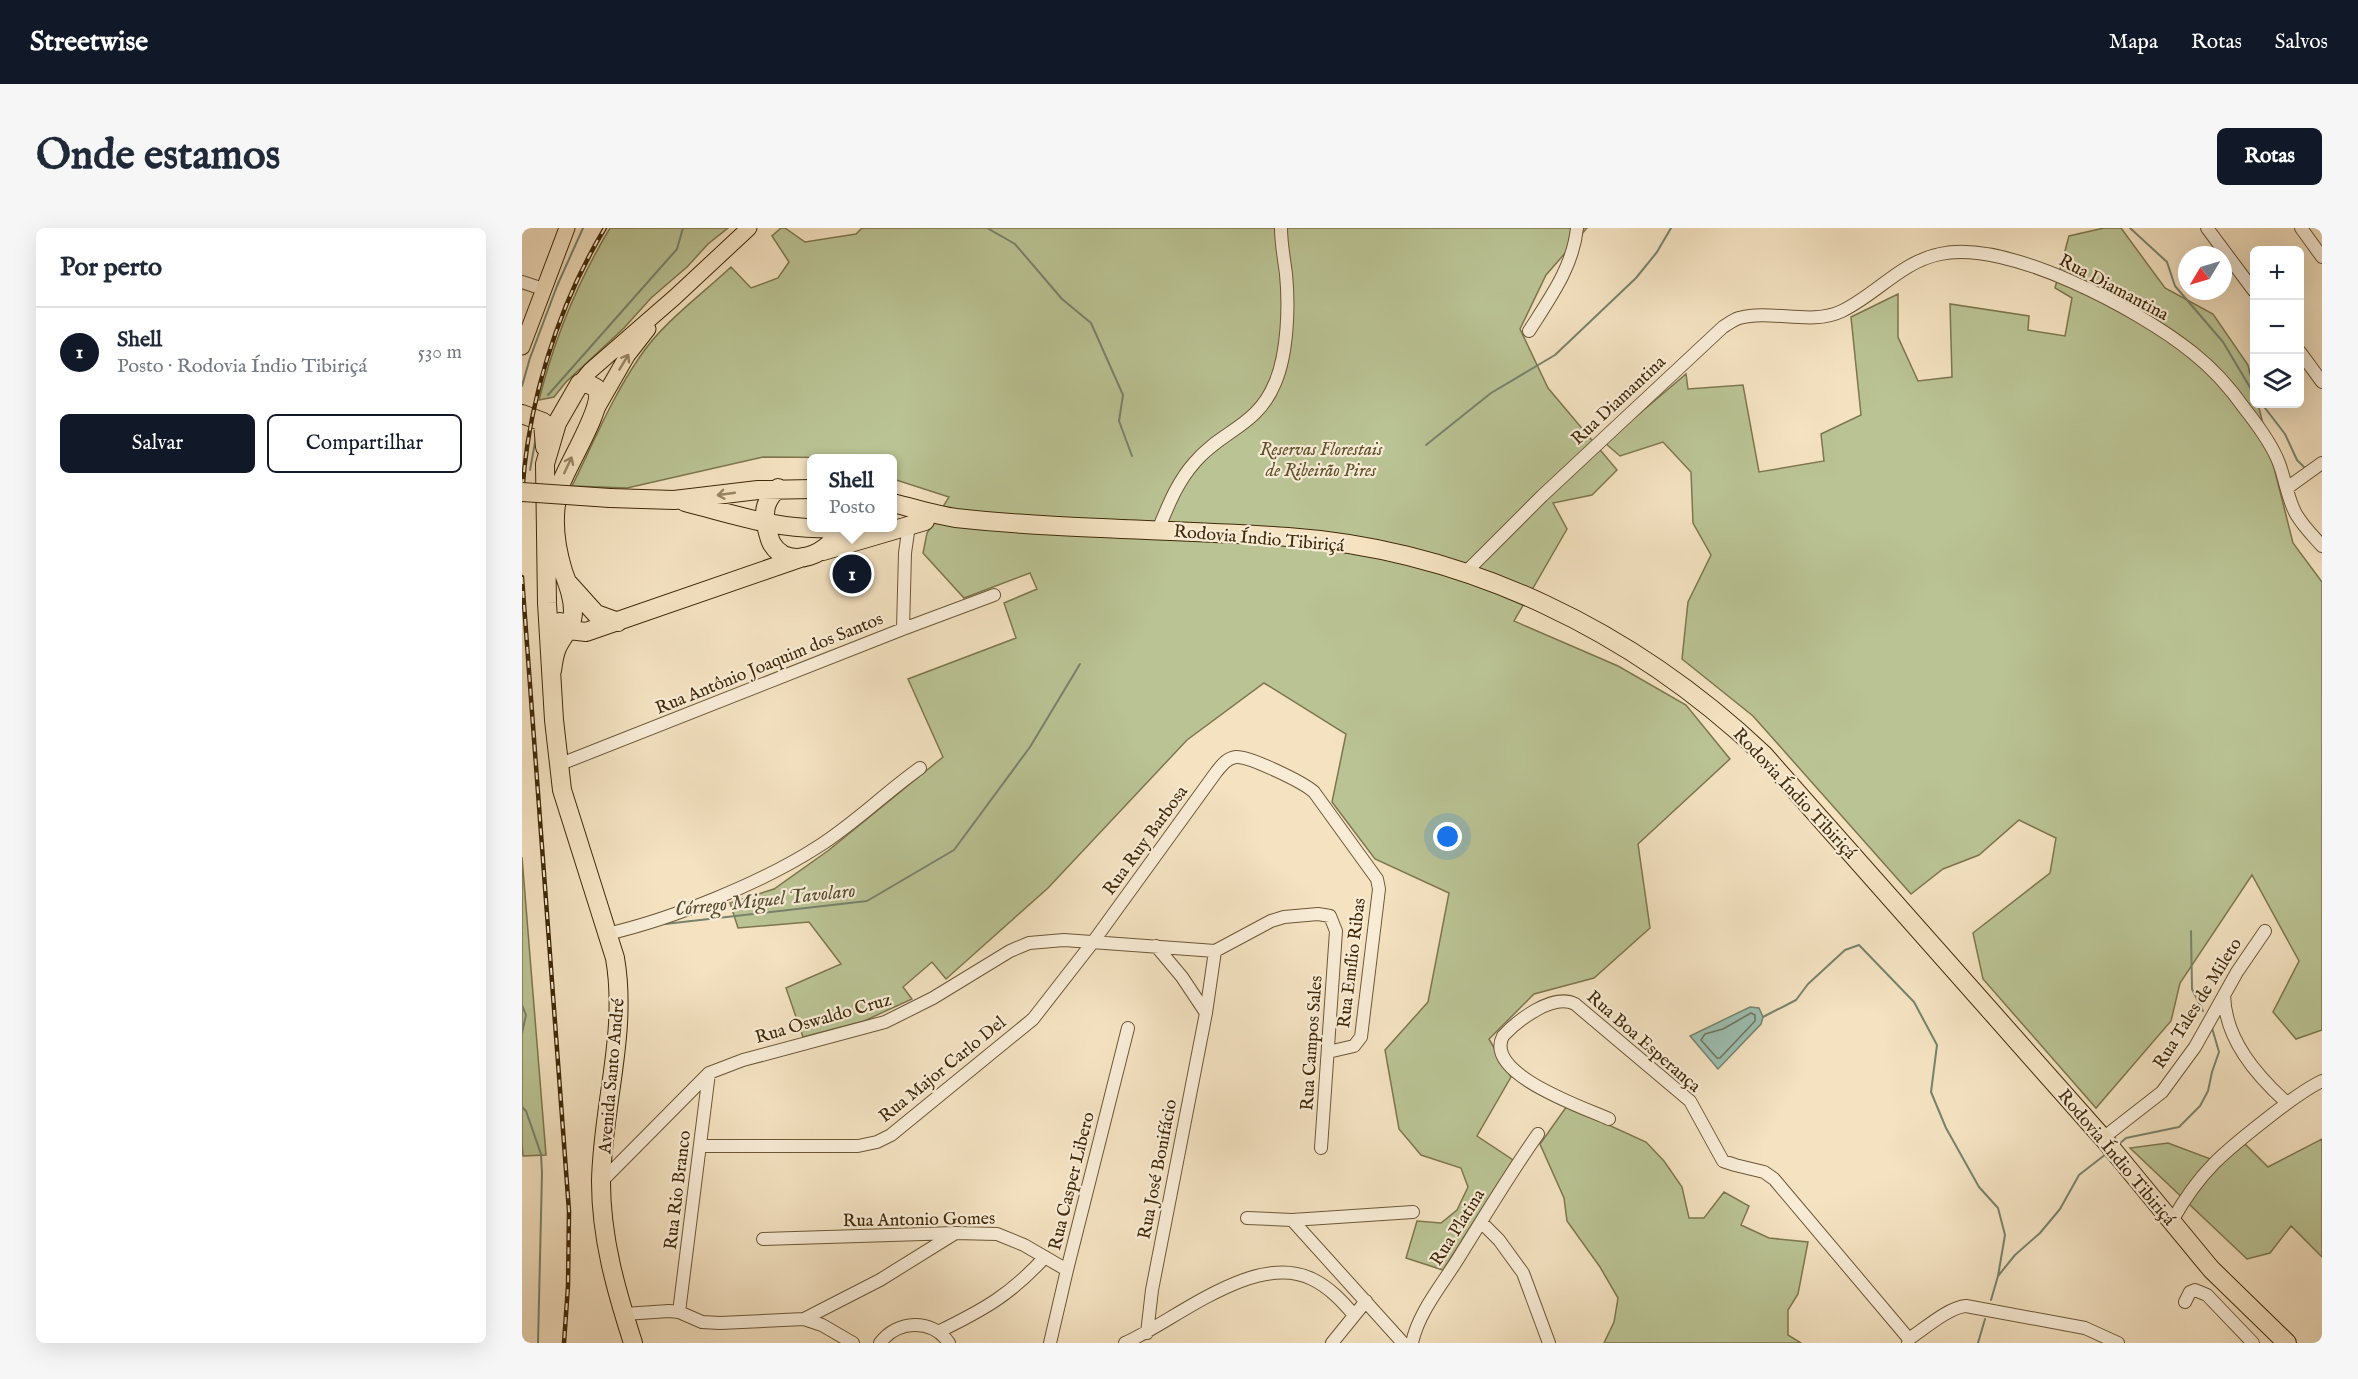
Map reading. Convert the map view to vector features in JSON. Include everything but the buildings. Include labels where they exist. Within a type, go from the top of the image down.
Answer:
[{"type":"highway","points":[[522,404],[546,408],[559,403],[577,388],[591,384],[598,392],[595,412],[568,465],[556,507],[557,543],[573,605],[566,612],[559,612],[547,603]]},
{"type":"highway","points":[[545,464],[556,423],[577,388]]},
{"type":"highway","name":"Avenida Santo André","points":[[522,414],[537,418],[544,425],[547,603],[558,765],[569,816],[615,958],[619,984],[620,1006],[602,1182],[607,1248],[633,1343]]},
{"type":"highway","points":[[522,492],[674,500],[778,488],[807,489]]},
{"type":"highway","points":[[757,574],[767,564],[769,498],[778,488]]},
{"type":"highway","points":[[674,500],[744,519],[768,529],[807,528]]},
{"type":"highway","name":"Rodovia Índio Tibiriçá","points":[[897,504],[954,518],[1289,537],[1372,549],[1465,573],[1506,587],[1546,604],[1608,636],[1663,673],[1734,727],[1763,754],[1833,830],[2103,1138],[2211,1269],[2287,1343]]},
{"type":"highway","name":"Rodovia Índio Tibiriçá","points":[[905,524],[954,518]]},
{"type":"highway","points":[[768,529],[785,554],[812,554],[836,537],[838,532]]},
{"type":"highway","name":"Rodovia Índio Tibiriçá","points":[[569,630],[586,632],[618,622],[880,532]]},
{"type":"highway","points":[[568,583],[596,614],[618,622]]},
{"type":"highway","points":[[547,603],[559,621],[569,630]]},
{"type":"highway","name":"Avenida Santo André","points":[[552,671],[557,648],[569,630],[573,605]]},
{"type":"main road","points":[[522,347],[567,228]]},
{"type":"main road","points":[[577,388],[590,371],[675,297],[749,228]]},
{"type":"main road","points":[[595,412],[627,356],[675,297]]},
{"type":"street","points":[[1158,530],[1175,489],[1196,461],[1214,445],[1250,420],[1264,405],[1276,382],[1281,365],[1287,317],[1281,228]]},
{"type":"street","points":[[1529,331],[1567,269],[1575,246],[1577,228]]},
{"type":"street","points":[[2207,228],[2250,286]]},
{"type":"street","points":[[2301,228],[2322,257]]},
{"type":"street","name":"Rua Diamantina","points":[[1465,573],[1542,495],[1723,327],[1737,318],[1750,316],[1822,316],[1842,311],[1891,276],[1920,260],[1950,253],[1982,253],[2028,263],[2076,283],[2128,311],[2190,351],[2206,364],[2245,409],[2278,460],[2298,517],[2322,546]]},
{"type":"street","points":[[522,282],[543,289]]},
{"type":"street","points":[[2302,354],[2322,382]]},
{"type":"street","points":[[2287,488],[2322,463]]},
{"type":"street","points":[[903,629],[905,553],[902,536],[905,524]]},
{"type":"street","name":"Rua Antônio Joaquim dos Santos","points":[[558,765],[994,595]]},
{"type":"street","name":"Rua Emílio Ribas","points":[[1227,760],[1233,757],[1248,758],[1310,788],[1325,805],[1377,879],[1378,889],[1361,1037],[1354,1046],[1328,1052]]},
{"type":"street","name":"Rua Ruy Barbosa","points":[[1093,942],[1227,760]]},
{"type":"street","points":[[607,934],[629,929],[712,899],[788,863],[834,836],[920,768]]},
{"type":"street","name":"Rua Campos Sales","points":[[1215,951],[1271,921],[1299,915],[1318,914],[1330,916],[1335,925],[1336,940],[1322,1148]]},
{"type":"street","name":"Rua Tales de Mileto","points":[[2103,1138],[2162,1092],[2195,1047],[2237,972],[2265,931]]},
{"type":"street","name":"Rua Oswaldo Cruz","points":[[602,1182],[702,1077],[709,1073],[743,1060],[885,1022],[933,998],[1010,951],[1029,943],[1064,940],[1215,951]]},
{"type":"street","name":"Rua Major Carlo Del","points":[[702,1146],[858,1146],[877,1142],[891,1135],[1033,1019],[1093,942]]},
{"type":"street","points":[[1156,946],[1182,977],[1206,1013]]},
{"type":"street","name":"Rua José Bonifácio","points":[[1147,1333],[1152,1290],[1206,1013],[1215,951]]},
{"type":"street","points":[[2224,995],[2224,1012],[2237,1042],[2263,1079],[2288,1103]]},
{"type":"street","name":"Rua Boa Esperança","points":[[1610,1119],[1527,1081],[1514,1071],[1502,1054],[1500,1042],[1508,1031],[1544,1006],[1561,1000],[1575,1004],[1682,1094],[1695,1110],[1723,1161],[1764,1172],[1774,1179],[1909,1341]]},
{"type":"street","name":"Rua Casper Libero","points":[[1050,1343],[1128,1028]]},
{"type":"street","name":"Rua Rio Branco","points":[[679,1312],[702,1146],[709,1073]]},
{"type":"street","points":[[2172,1221],[2189,1191],[2223,1152],[2288,1103],[2322,1081]]},
{"type":"street","name":"Rua Platina","points":[[1412,1343],[1414,1332],[1430,1303],[1519,1160],[1538,1134]]},
{"type":"street","points":[[1247,1218],[1292,1220],[1413,1212]]},
{"type":"street","points":[[1292,1220],[1403,1343]]},
{"type":"street","points":[[1481,1222],[1506,1248],[1523,1273],[1550,1343]]},
{"type":"street","points":[[804,1318],[880,1280],[955,1233]]},
{"type":"street","name":"Rua Antonio Gomes","points":[[763,1239],[955,1233],[997,1234],[1013,1239],[1067,1270]]},
{"type":"street","points":[[938,1332],[994,1303],[1029,1274],[1045,1257]]},
{"type":"street","points":[[1125,1343],[1230,1286],[1251,1277],[1273,1272],[1292,1273],[1311,1278],[1325,1287],[1354,1315]]},
{"type":"street","points":[[2185,1302],[2190,1292],[2195,1290],[2206,1295],[2253,1343]]},
{"type":"street","points":[[1332,1343],[1366,1301]]},
{"type":"street","points":[[1909,1341],[1959,1306],[1966,1306],[2085,1328],[2118,1343]]},
{"type":"street","points":[[624,1314],[679,1312],[702,1322],[804,1318],[822,1325],[853,1343]]},
{"type":"street","points":[[880,1343],[894,1330],[905,1325],[916,1324],[938,1332],[949,1343]]},
{"type":"green space","points":[[610,228],[728,228],[651,298],[624,328],[566,382],[554,397],[539,400],[568,311]]},
{"type":"green space","name":"Reservas Florestais de Ribeirão Pires","points":[[781,228],[785,228],[805,242],[856,234],[862,228],[1587,228],[1546,275],[1520,329],[1548,388],[1617,470],[1592,495],[1553,503],[1567,529],[1514,621],[1618,666],[1686,705],[1730,759],[1638,844],[1650,928],[1594,978],[1534,994],[1489,1039],[1511,1077],[1477,1136],[1513,1160],[1443,1270],[1406,1258],[1417,1221],[1441,1223],[1457,1210],[1468,1187],[1461,1168],[1421,1155],[1399,1129],[1385,1050],[1428,1002],[1449,893],[1375,859],[1332,802],[1346,734],[1264,683],[1187,740],[1048,888],[946,979],[932,962],[903,987],[912,999],[864,1021],[803,1037],[786,988],[841,964],[809,922],[738,928],[730,903],[774,889],[829,850],[943,757],[908,679],[1016,638],[1004,603],[1037,589],[1030,573],[964,598],[923,553],[927,533],[949,497],[897,480],[897,454],[807,454],[807,457],[763,457],[627,488],[572,486],[620,389],[658,333],[731,267],[751,288],[778,278],[789,262],[772,236]]},
{"type":"green space","points":[[2104,228],[2121,228],[2165,288],[2178,295],[2178,300],[2187,300],[2213,314],[2248,365],[2250,408],[2259,408],[2293,543],[2322,582],[2322,1030],[2296,1039],[2273,1012],[2299,961],[2252,875],[2180,983],[2171,1021],[2096,1108],[1983,979],[1973,933],[2050,873],[2056,838],[2019,820],[1979,855],[1943,869],[1911,894],[1753,716],[1682,659],[1688,602],[1711,555],[1693,523],[1691,472],[1663,442],[1620,456],[1605,443],[1686,374],[1688,389],[1743,385],[1759,472],[1824,461],[1821,434],[1861,415],[1851,317],[1898,294],[1898,337],[1918,381],[1952,377],[1950,304],[2029,316],[2028,330],[2065,336],[2072,298],[2055,288],[2069,236]]},
{"type":"green space","points":[[522,857],[546,1155],[523,1156],[522,1144]]},
{"type":"green space","points":[[1567,1106],[1646,1142],[1664,1161],[1682,1187],[1689,1218],[1704,1218],[1724,1192],[1749,1206],[1741,1225],[1769,1238],[1808,1242],[1798,1294],[1788,1310],[1788,1335],[1801,1343],[1604,1343],[1614,1322],[1618,1298],[1600,1267],[1567,1221],[1564,1198],[1540,1144]]},
{"type":"green space","points":[[2322,1139],[2322,1257],[2291,1226],[2270,1253],[2247,1259],[2130,1148],[2168,1143],[2221,1163],[2245,1144],[2268,1167]]},
{"type":"water","points":[[1750,1007],[1759,1008],[1763,1017],[1761,1024],[1718,1069],[1690,1036]]},
{"type":"waterway","points":[[522,386],[557,286],[583,228]]},
{"type":"waterway","points":[[548,395],[677,249],[683,228]]},
{"type":"waterway","points":[[987,228],[1015,244],[1062,299],[1091,323],[1123,395],[1119,421],[1132,456]]},
{"type":"waterway","points":[[1426,445],[1491,393],[1555,355],[1636,278],[1657,252],[1671,228]]},
{"type":"waterway","points":[[2130,228],[2167,262],[2175,286],[2223,342],[2250,387]]},
{"type":"waterway","points":[[2265,408],[2285,434],[2297,460],[2304,467]]},
{"type":"waterway","points":[[530,470],[536,437]]},
{"type":"waterway","name":"Córrego Miguel Tavolaro","points":[[665,924],[867,901],[954,850],[1030,747],[1080,664]]},
{"type":"waterway","points":[[2191,931],[2192,989],[2203,1011]]},
{"type":"waterway","points":[[1763,1017],[1796,1000],[1808,984],[1845,950],[1859,945],[1914,1002],[1937,1045],[1931,1092],[1946,1128],[1979,1187],[1998,1208],[2005,1235],[1998,1276]]},
{"type":"waterway","points":[[522,1005],[526,1015],[522,1033]]},
{"type":"waterway","points":[[2118,1145],[2126,1138],[2179,1127],[2200,1106],[2208,1091],[2219,1052],[2212,1028]]},
{"type":"waterway","points":[[522,1107],[526,1111],[541,1154],[538,1343]]},
{"type":"waterway","points":[[1991,1300],[1998,1276],[2060,1209],[2079,1175],[2106,1154]]},
{"type":"waterway","points":[[1978,1343],[1985,1319]]},
{"type":"railway","points":[[522,500],[530,430],[547,359],[572,291],[605,228]]},
{"type":"railway","points":[[522,577],[569,1211],[568,1286],[564,1343]]},
{"type":"place","name":"Shell","points":[[852,574]]}]
